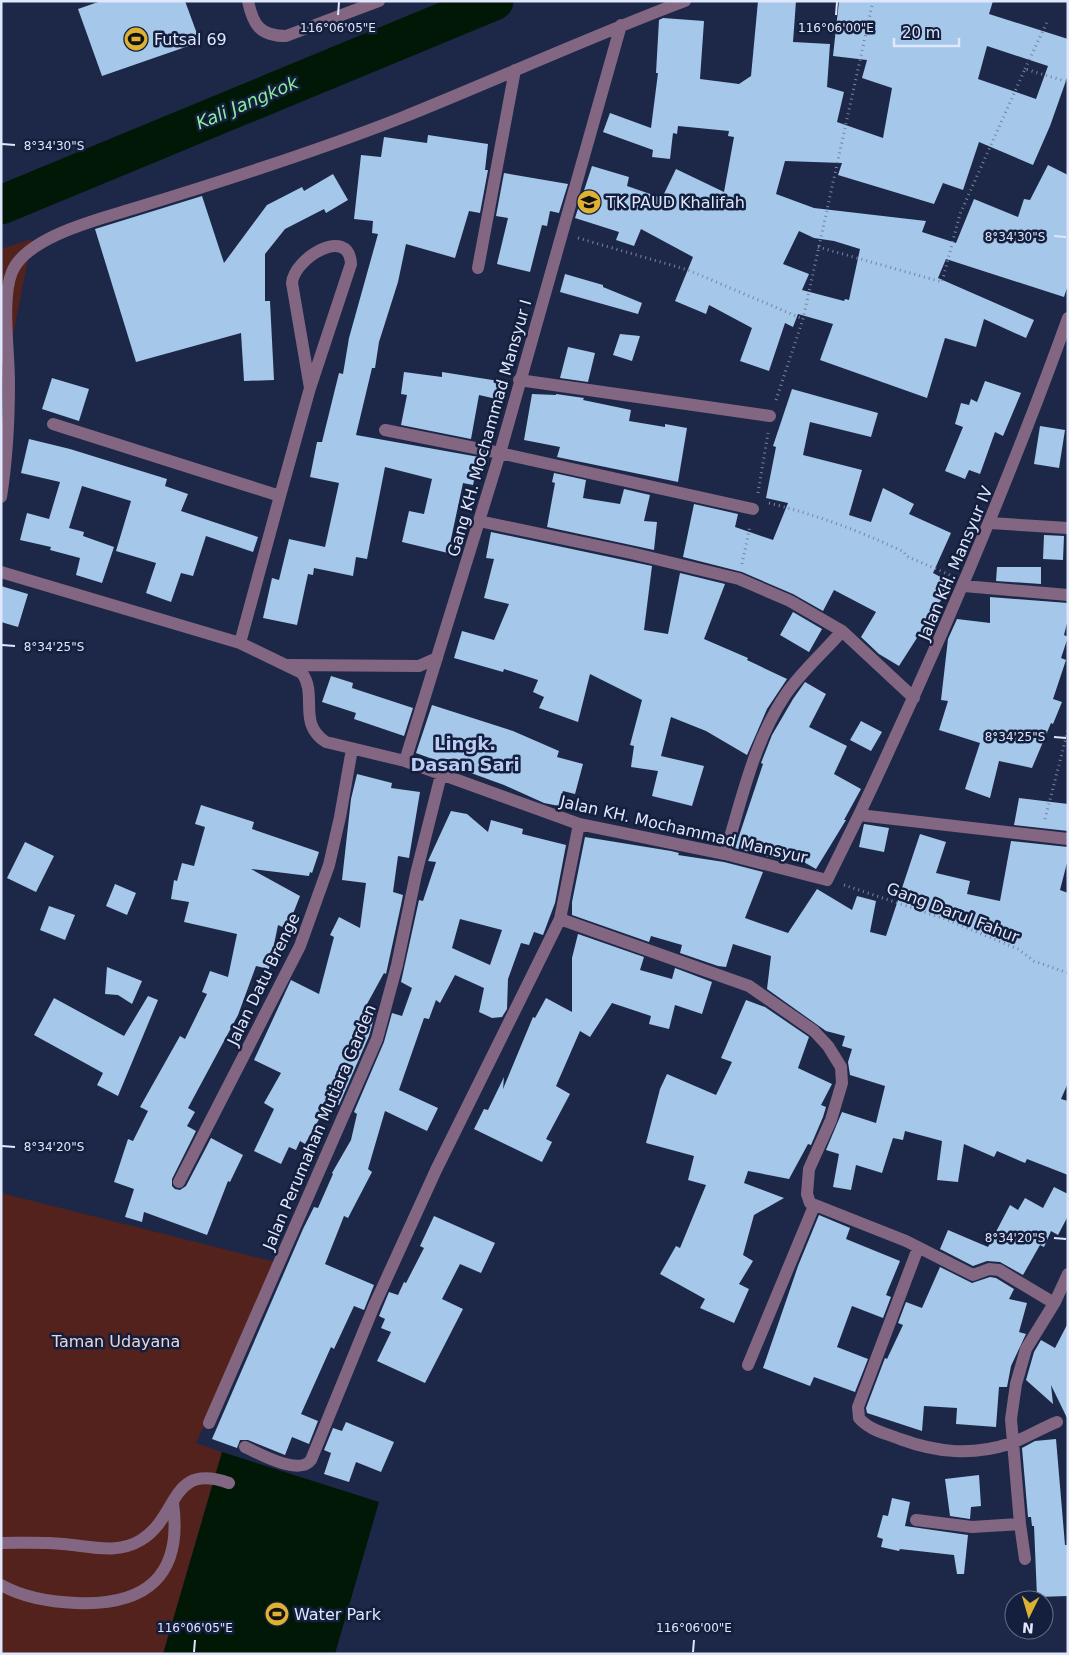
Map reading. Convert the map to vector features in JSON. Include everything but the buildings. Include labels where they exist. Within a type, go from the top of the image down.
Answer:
[{"type":"street","points":[[248,1],[252,18],[265,33],[274,36],[286,36],[379,1]]},
{"type":"street","points":[[1,497],[6,452],[8,393],[7,295],[12,272],[22,256],[39,244],[83,224],[279,164],[402,118],[621,25],[685,1]]},
{"type":"street","name":"Gang KH. Mochammad Mansyur I","points":[[406,761],[500,453],[519,380],[563,233],[621,25]]},
{"type":"street","points":[[478,268],[515,70]]},
{"type":"street","points":[[240,643],[310,388],[351,264],[351,256],[346,249],[339,246],[325,248],[304,261],[292,274],[310,388]]},
{"type":"street","name":"Jalan KH. Mansyur IV","points":[[859,815],[914,698],[990,523],[1068,318]]},
{"type":"street","points":[[519,380],[770,416]]},
{"type":"street","points":[[53,424],[280,496]]},
{"type":"street","points":[[385,430],[755,504]]},
{"type":"street","points":[[479,521],[631,553],[739,579],[790,601],[842,631],[914,698]]},
{"type":"street","points":[[990,523],[1068,528]]},
{"type":"street","name":"Jalan KH. Mochammad Mansyur","points":[[1,572],[240,643],[298,670],[305,677],[311,724],[317,735],[326,742],[406,761],[441,776],[579,824],[725,854],[827,880]]},
{"type":"street","points":[[964,584],[1068,596]]},
{"type":"street","points":[[725,854],[749,768],[772,715],[795,682],[842,631]]},
{"type":"street","points":[[288,665],[419,666],[437,658]]},
{"type":"street","name":"Jalan Datu Brenge","points":[[179,1182],[300,946],[328,865],[340,817],[352,749]]},
{"type":"street","name":"Jalan Perumahan Mutiara Garden","points":[[209,1423],[376,1039],[395,973],[416,874],[441,776]]},
{"type":"street","points":[[827,880],[859,815],[1042,834],[1068,839]]},
{"type":"street","points":[[245,1447],[294,1467],[305,1466],[311,1460],[374,1306],[428,1188],[560,919],[579,824]]},
{"type":"street","points":[[560,919],[749,986],[814,1031],[828,1046],[841,1066],[842,1083],[831,1120],[809,1169],[807,1194],[810,1203],[918,1248],[973,1275],[989,1269],[998,1270],[1054,1303]]},
{"type":"street","points":[[748,1365],[814,1206]]},
{"type":"street","points":[[918,1248],[858,1408],[859,1418],[864,1424],[926,1448],[952,1452],[977,1451],[1013,1442],[1057,1422]]},
{"type":"street","points":[[1025,1559],[1011,1419],[1020,1367],[1034,1333],[1054,1303],[1068,1274]]},
{"type":"street","points":[[1,1544],[64,1544],[105,1549],[129,1546],[150,1534],[159,1525],[181,1487],[193,1479],[210,1477],[229,1483]]},
{"type":"street","points":[[1,1585],[23,1595],[63,1602],[110,1602],[139,1593],[159,1578],[172,1555],[175,1536],[173,1503]]},
{"type":"street","points":[[916,1520],[972,1527],[1020,1524]]},
{"type":"path","points":[[739,579],[755,504],[770,416],[803,319],[873,1]]},
{"type":"path","points":[[818,247],[942,282],[960,214],[1047,22]]},
{"type":"path","points":[[1025,69],[1068,82]]},
{"type":"path","points":[[563,233],[688,270],[803,319]]},
{"type":"path","points":[[755,504],[806,512],[852,528],[904,552],[906,556],[964,584]]},
{"type":"path","points":[[1042,834],[1068,730]]},
{"type":"path","name":"Gang Darul Fahur","points":[[827,880],[945,919],[1018,949],[1034,961],[1068,974]]},
{"type":"green space","points":[[32,239],[1,396],[1,249]]},
{"type":"green space","name":"Taman Udayana","points":[[1,1193],[279,1263],[196,1443],[222,1452],[163,1654],[1,1654]]},
{"type":"shaded area","points":[[222,1452],[379,1502],[335,1654],[163,1654]]},
{"type":"waterway","name":"Kali Jangkok","points":[[1,205],[494,1]]},
{"type":"place","name":"Futsal 69","points":[[136,39]]},
{"type":"place","name":"TK PAUD Khalifah","points":[[589,202]]},
{"type":"place","name":"Water Park","points":[[277,1614]]},
{"type":"district","name":"Lingk. Dasan Sari","points":[[465,754]]}]
